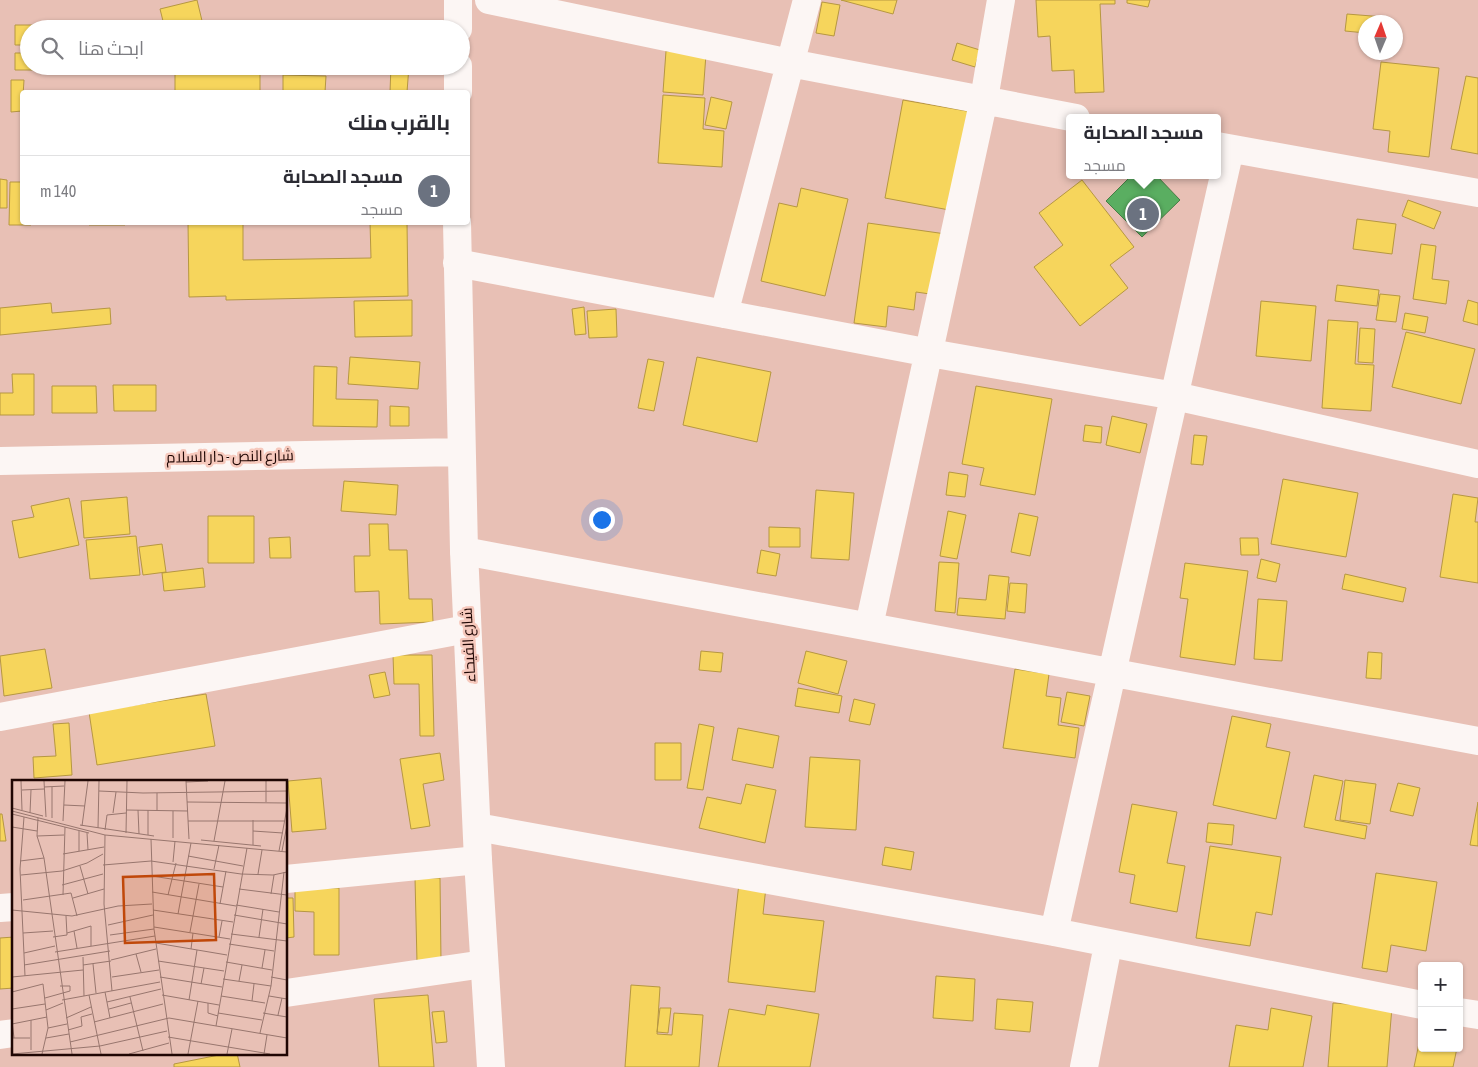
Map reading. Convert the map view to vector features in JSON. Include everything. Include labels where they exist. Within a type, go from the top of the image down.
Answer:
[{"type":"street","points":[[458,0],[458,20]]},
{"type":"street","points":[[489,0],[790,63],[1066,116]]},
{"type":"street","points":[[724,314],[807,0]]},
{"type":"street","points":[[869,626],[984,99],[1001,0]]},
{"type":"street","points":[[458,75],[458,90]]},
{"type":"street","points":[[1223,147],[1478,194]]},
{"type":"street","points":[[1054,932],[1110,673],[1175,396],[1217,179]]},
{"type":"street","name":"شارع الفيحاء","points":[[457,225],[460,452],[467,629],[478,860],[491,1067]]},
{"type":"street","points":[[457,263],[930,353],[1175,396],[1478,464]]},
{"type":"street","name":"شارع النص - دار السلام","points":[[0,461],[460,452]]},
{"type":"street","points":[[464,551],[1478,741]]},
{"type":"street","points":[[0,717],[467,629]]},
{"type":"street","points":[[477,827],[1054,932],[1108,945],[1418,1004]]},
{"type":"street","points":[[288,879],[478,860]]},
{"type":"street","points":[[1084,1067],[1108,945]]},
{"type":"street","points":[[288,993],[484,964]]},
{"type":"street","points":[[1463,1013],[1478,1015]]},
{"type":"building: سكن","points":[[197,0],[202,20],[163,20],[160,9]]},
{"type":"building: سكن","points":[[841,0],[897,0],[893,14]]},
{"type":"building: سكن","points":[[1036,0],[1115,0],[1115,4],[1100,4],[1104,92],[1075,93],[1074,70],[1052,71],[1050,36],[1038,37]]},
{"type":"building: سكن","points":[[1127,0],[1150,0],[1148,7],[1127,3]]},
{"type":"building: سكن","points":[[822,2],[840,5],[834,36],[816,33]]},
{"type":"building: سكن","points":[[1347,14],[1359,15],[1358,32],[1345,31]]},
{"type":"building: سكن","points":[[15,25],[20,25],[20,45],[15,45]]},
{"type":"building: سكن","points":[[957,43],[980,50],[975,67],[952,60]]},
{"type":"building: سكن","points":[[666,51],[706,54],[703,95],[663,92]]},
{"type":"building: سكن","points":[[15,53],[20,53],[20,70],[15,70]]},
{"type":"building: سكن","points":[[1381,62],[1439,68],[1429,157],[1388,152],[1390,131],[1373,129]]},
{"type":"building: سكن","points":[[175,75],[260,75],[260,90],[175,90]]},
{"type":"building: سكن","points":[[283,75],[326,76],[325,90],[283,90]]},
{"type":"building: سكن","points":[[391,75],[408,75],[407,90],[390,90]]},
{"type":"building: سكن","points":[[1466,76],[1478,78],[1478,154],[1451,149]]},
{"type":"building: سكن","points":[[11,80],[24,80],[23,90],[20,90],[20,111],[11,112]]},
{"type":"building: سكن","points":[[663,95],[705,98],[703,129],[724,131],[722,167],[658,163]]},
{"type":"building: سكن","points":[[711,97],[732,102],[726,129],[705,125]]},
{"type":"building: سكن","points":[[903,100],[978,113],[960,212],[885,198]]},
{"type":"building: سكن","points":[[0,179],[7,180],[7,208],[0,208]]},
{"type":"building: سكن","points":[[1082,180],[1134,247],[1110,265],[1128,288],[1080,326],[1034,267],[1063,245],[1039,213]]},
{"type":"building: سكن","points":[[10,182],[20,182],[20,225],[9,225]]},
{"type":"building: سكن","points":[[801,188],[848,199],[825,296],[761,281],[779,203],[797,207]]},
{"type":"building: سكن","points":[[1408,200],[1441,212],[1434,229],[1402,216]]},
{"type":"building: سكن","points":[[1357,219],[1396,224],[1392,254],[1353,249]]},
{"type":"building: سكن","points":[[868,223],[953,235],[944,296],[916,292],[914,310],[888,306],[886,327],[854,323]]},
{"type":"building: سكن","points":[[188,225],[243,225],[243,260],[371,258],[370,225],[407,225],[408,296],[226,300],[226,296],[189,297]]},
{"type":"building: سكن","points":[[1421,244],[1436,246],[1432,279],[1449,281],[1446,304],[1413,299]]},
{"type":"building: سكن","points":[[1337,285],[1379,290],[1377,306],[1335,301]]},
{"type":"building: سكن","points":[[1380,294],[1400,296],[1396,322],[1376,320]]},
{"type":"building: سكن","points":[[412,300],[412,336],[355,337],[354,301]]},
{"type":"building: سكن","points":[[1468,300],[1478,303],[1478,325],[1463,321]]},
{"type":"building: سكن","points":[[1261,301],[1316,306],[1311,361],[1256,356]]},
{"type":"building: سكن","points":[[51,303],[52,313],[110,308],[111,324],[0,335],[0,308]]},
{"type":"building: سكن","points":[[584,307],[586,334],[575,335],[572,309]]},
{"type":"building: سكن","points":[[616,309],[617,337],[589,338],[587,311]]},
{"type":"building: سكن","points":[[1405,313],[1428,317],[1425,333],[1402,329]]},
{"type":"building: سكن","points":[[1328,320],[1358,322],[1355,364],[1374,365],[1371,411],[1322,408]]},
{"type":"building: سكن","points":[[1360,328],[1375,329],[1373,363],[1358,362]]},
{"type":"building: سكن","points":[[1406,332],[1475,349],[1461,404],[1392,387]]},
{"type":"building: سكن","points":[[350,357],[420,362],[418,389],[348,384]]},
{"type":"building: سكن","points":[[697,357],[771,372],[757,442],[683,425]]},
{"type":"building: سكن","points":[[648,359],[664,362],[654,411],[638,408]]},
{"type":"building: سكن","points":[[314,366],[337,367],[336,399],[378,400],[377,427],[313,426]]},
{"type":"building: سكن","points":[[12,374],[34,374],[34,415],[0,415],[0,393],[13,393]]},
{"type":"building: سكن","points":[[113,385],[156,385],[156,411],[114,411]]},
{"type":"building: سكن","points":[[52,386],[96,386],[97,413],[52,413]]},
{"type":"building: سكن","points":[[976,386],[1052,399],[1035,495],[980,485],[984,468],[962,464]]},
{"type":"building: سكن","points":[[390,406],[409,407],[409,426],[390,426]]},
{"type":"building: سكن","points":[[1112,416],[1147,424],[1140,453],[1106,445]]},
{"type":"building: سكن","points":[[1085,425],[1102,427],[1101,443],[1083,441]]},
{"type":"building: سكن","points":[[1194,435],[1207,436],[1203,465],[1191,464]]},
{"type":"building: سكن","points":[[949,472],[968,475],[965,497],[946,495]]},
{"type":"building: سكن","points":[[1283,479],[1358,493],[1346,557],[1271,544]]},
{"type":"building: سكن","points":[[344,481],[398,485],[396,515],[341,511]]},
{"type":"building: سكن","points":[[816,490],[854,493],[849,560],[811,558]]},
{"type":"building: سكن","points":[[1453,494],[1478,498],[1475,522],[1478,522],[1478,583],[1440,577]]},
{"type":"building: سكن","points":[[127,497],[130,534],[84,538],[81,501]]},
{"type":"building: سكن","points":[[69,498],[79,545],[19,558],[12,521],[34,517],[31,506]]},
{"type":"building: سكن","points":[[948,511],[966,515],[957,559],[940,556]]},
{"type":"building: سكن","points":[[1019,513],[1038,517],[1030,556],[1011,552]]},
{"type":"building: سكن","points":[[208,516],[254,516],[254,563],[208,563]]},
{"type":"building: سكن","points":[[369,524],[388,524],[389,550],[407,550],[409,599],[432,599],[433,622],[380,624],[379,591],[355,592],[354,556],[370,556]]},
{"type":"building: سكن","points":[[769,527],[800,528],[800,547],[769,547]]},
{"type":"building: سكن","points":[[136,536],[140,575],[90,579],[86,540]]},
{"type":"building: سكن","points":[[290,537],[291,558],[270,558],[269,538]]},
{"type":"building: سكن","points":[[1240,538],[1258,538],[1259,555],[1241,555]]},
{"type":"building: سكن","points":[[162,544],[166,572],[143,575],[139,547]]},
{"type":"building: سكن","points":[[761,550],[780,554],[776,576],[757,573]]},
{"type":"building: سكن","points":[[1261,559],[1280,564],[1276,582],[1257,578]]},
{"type":"building: سكن","points":[[939,562],[959,563],[955,613],[935,611]]},
{"type":"building: سكن","points":[[1185,563],[1248,571],[1235,665],[1180,657],[1188,599],[1180,598]]},
{"type":"building: سكن","points":[[203,568],[205,587],[164,591],[162,573]]},
{"type":"building: سكن","points":[[1345,574],[1406,588],[1403,602],[1342,589]]},
{"type":"building: سكن","points":[[989,575],[1009,577],[1005,619],[957,615],[959,598],[986,600]]},
{"type":"building: سكن","points":[[1010,583],[1027,584],[1025,613],[1007,611]]},
{"type":"building: سكن","points":[[1258,599],[1287,601],[1282,661],[1254,659]]},
{"type":"building: سكن","points":[[45,649],[52,688],[4,696],[0,656]]},
{"type":"building: سكن","points":[[701,651],[723,653],[721,672],[699,670]]},
{"type":"building: سكن","points":[[806,651],[847,661],[838,694],[798,683]]},
{"type":"building: سكن","points":[[1368,652],[1382,653],[1381,679],[1366,678]]},
{"type":"building: سكن","points":[[393,655],[432,655],[434,736],[420,736],[419,684],[394,684]]},
{"type":"building: سكن","points":[[1015,669],[1049,674],[1046,696],[1061,698],[1058,725],[1079,728],[1075,758],[1003,748]]},
{"type":"building: سكن","points":[[385,672],[390,695],[374,698],[369,675]]},
{"type":"building: سكن","points":[[798,688],[842,696],[839,713],[795,706]]},
{"type":"building: سكن","points":[[1067,692],[1090,696],[1084,726],[1061,722]]},
{"type":"building: سكن","points":[[206,694],[215,746],[97,765],[89,712]]},
{"type":"building: سكن","points":[[854,699],[875,704],[870,725],[849,721]]},
{"type":"building: سكن","points":[[1232,716],[1271,724],[1266,747],[1290,752],[1276,819],[1213,805]]},
{"type":"building: سكن","points":[[69,723],[72,775],[34,778],[33,757],[56,756],[53,724]]},
{"type":"building: سكن","points":[[699,724],[714,727],[703,790],[687,788]]},
{"type":"building: سكن","points":[[738,728],[779,736],[773,768],[732,760]]},
{"type":"building: سكن","points":[[655,743],[681,743],[681,780],[655,780]]},
{"type":"building: سكن","points":[[440,753],[444,780],[423,784],[430,826],[411,829],[400,759]]},
{"type":"building: سكن","points":[[810,757],[860,760],[856,830],[805,827]]},
{"type":"building: سكن","points":[[1314,775],[1343,781],[1335,820],[1367,826],[1365,839],[1304,827]]},
{"type":"building: سكن","points":[[321,778],[326,829],[292,832],[288,781]]},
{"type":"building: سكن","points":[[1345,780],[1376,784],[1370,824],[1340,820]]},
{"type":"building: سكن","points":[[1398,783],[1420,788],[1413,816],[1390,811]]},
{"type":"building: سكن","points":[[746,784],[776,790],[765,843],[699,828],[707,797],[741,804]]},
{"type":"building: سكن","points":[[1478,802],[1478,846],[1470,845]]},
{"type":"building: سكن","points":[[1132,804],[1177,812],[1167,863],[1185,866],[1177,912],[1130,903],[1135,875],[1119,872]]},
{"type":"building: سكن","points":[[0,814],[2,814],[6,841],[0,841]]},
{"type":"building: سكن","points":[[1208,823],[1234,825],[1232,845],[1206,842]]},
{"type":"building: سكن","points":[[1210,846],[1281,857],[1272,915],[1256,912],[1250,946],[1196,938]]},
{"type":"building: سكن","points":[[885,847],[914,852],[911,870],[882,865]]},
{"type":"building: سكن","points":[[1376,873],[1437,882],[1426,951],[1391,945],[1387,972],[1362,968]]},
{"type":"building: سكن","points":[[415,878],[440,878],[441,961],[417,962]]},
{"type":"building: سكن","points":[[739,883],[766,887],[763,914],[824,921],[815,992],[728,982]]},
{"type":"building: سكن","points":[[295,888],[339,888],[339,955],[314,955],[314,912],[295,911]]},
{"type":"building: سكن","points":[[288,898],[293,898],[294,937],[288,938]]},
{"type":"building: سكن","points":[[12,937],[12,988],[0,989],[0,938]]},
{"type":"building: سكن","points":[[936,976],[975,979],[973,1021],[933,1018]]},
{"type":"building: سكن","points":[[631,985],[660,987],[657,1034],[672,1035],[674,1013],[703,1015],[699,1067],[625,1067]]},
{"type":"building: سكن","points":[[428,995],[434,1067],[379,1067],[374,999]]},
{"type":"building: سكن","points":[[997,999],[1033,1002],[1030,1032],[995,1029]]},
{"type":"building: سكن","points":[[1333,1003],[1392,1007],[1387,1067],[1328,1067]]},
{"type":"building: سكن","points":[[767,1005],[819,1014],[810,1067],[718,1067],[729,1009],[765,1015]]},
{"type":"building: سكن","points":[[660,1008],[671,1008],[668,1033],[657,1032]]},
{"type":"building: سكن","points":[[1271,1008],[1312,1016],[1303,1067],[1229,1067],[1236,1025],[1268,1030]]},
{"type":"building: سكن","points":[[444,1011],[447,1042],[436,1043],[432,1012]]},
{"type":"building: سكن","points":[[1418,1048],[1418,1052],[1456,1052],[1453,1067],[1414,1067]]},
{"type":"building: سكن","points":[[224,1054],[237,1054],[240,1067],[174,1067],[174,1064]]},
{"type":"building: مرافق عامة","points":[[1128,179],[1160,179],[1180,200],[1142,237],[1106,201]]},
{"type":"place","name":"مسجد الصحابة","points":[[1143,214]]}]
